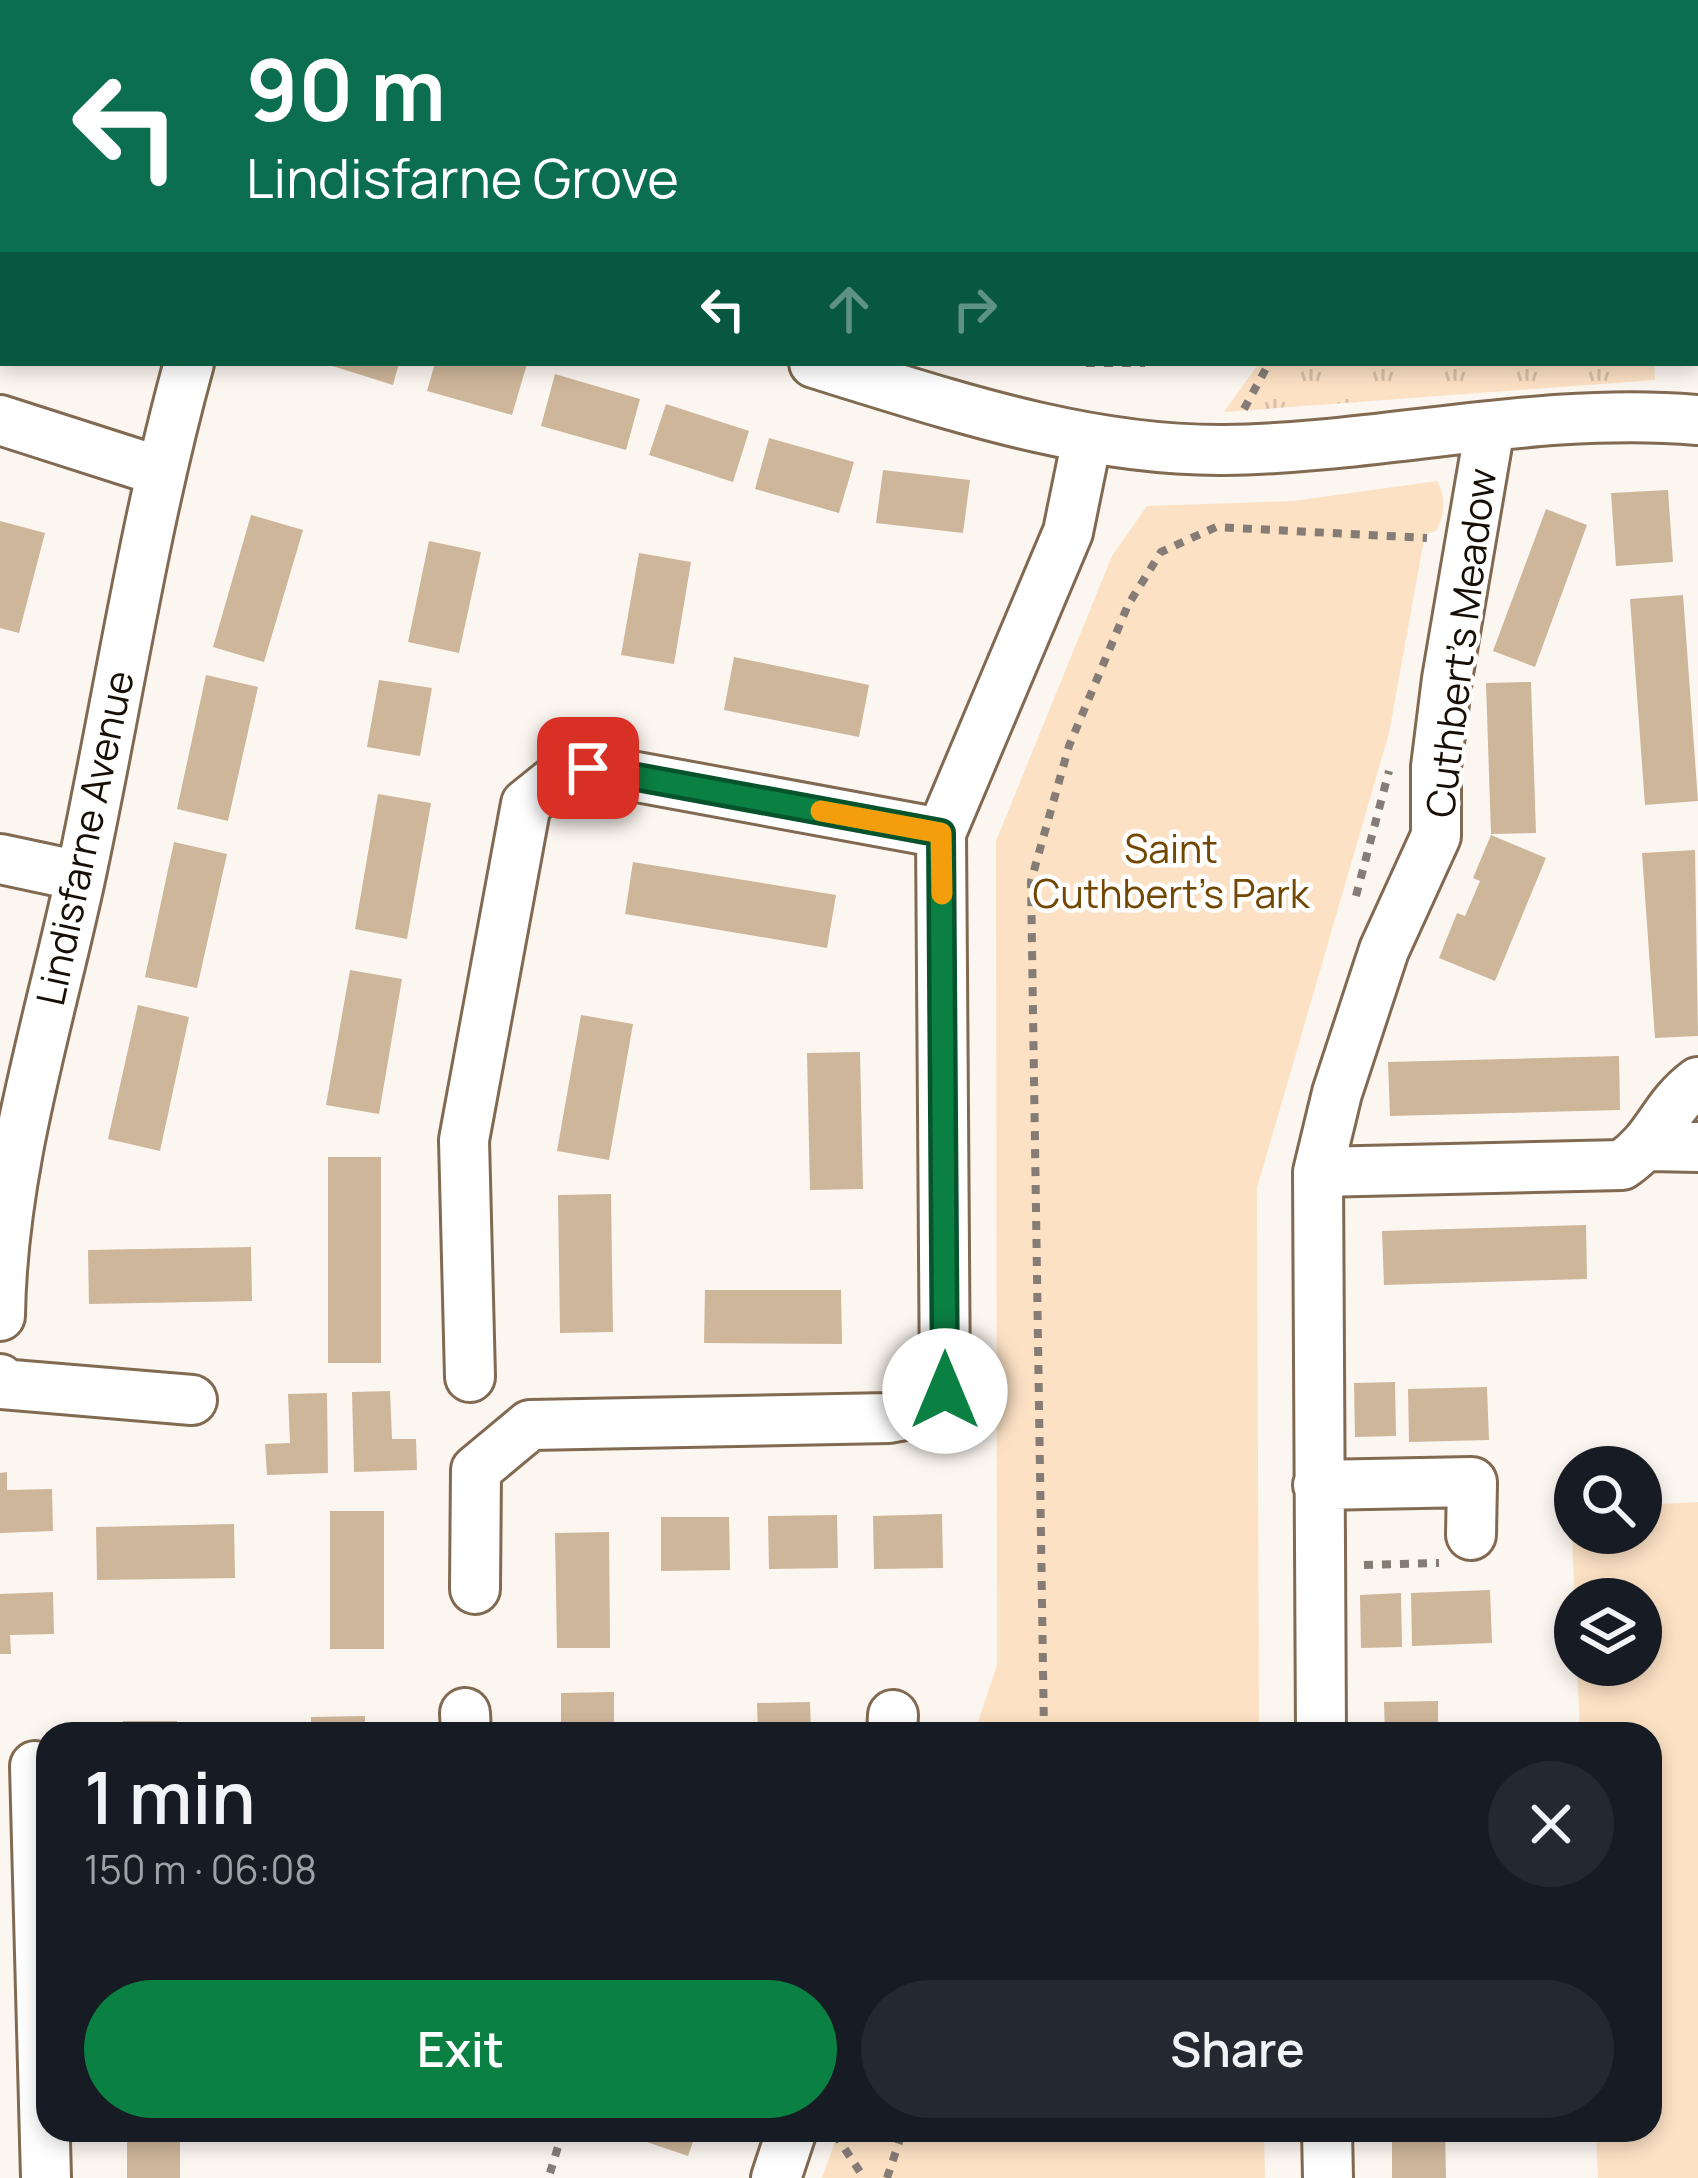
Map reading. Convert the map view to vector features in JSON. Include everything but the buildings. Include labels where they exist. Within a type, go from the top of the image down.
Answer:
[{"type":"street","name":"Lindisfarne Avenue","points":[[0,1316],[11,1181],[80,876],[159,471],[188,366]]},
{"type":"street","points":[[825,366],[1087,439],[1226,450],[1490,427],[1661,417],[1698,420]]},
{"type":"street","points":[[0,420],[159,471]]},
{"type":"street","name":"Cuthbert's Meadow","points":[[1321,1722],[1318,1172],[1337,1093],[1384,950],[1436,836],[1444,701],[1490,427]]},
{"type":"street","points":[[475,1589],[476,1470],[530,1425],[889,1418],[921,1412],[945,1391],[941,833],[1068,532],[1087,439]]},
{"type":"street","points":[[470,1377],[464,1139],[526,805],[557,778],[588,768],[941,833]]},
{"type":"street","points":[[0,860],[80,876]]},
{"type":"street","points":[[1318,1172],[1622,1165],[1649,1146],[1674,1100],[1698,1082]]},
{"type":"street","points":[[1649,1146],[1698,1147]]},
{"type":"street","points":[[0,1381],[192,1400]]},
{"type":"street","points":[[1318,1485],[1472,1482],[1461,1549]]},
{"type":"street","points":[[35,1766],[36,1803]]},
{"type":"street","points":[[45,2142],[46,2178]]},
{"type":"street","points":[[776,2178],[804,2142]]},
{"type":"street","points":[[1327,2142],[1328,2178]]},
{"type":"path","points":[[1241,417],[1267,366]]},
{"type":"path","points":[[1044,1722],[1031,881],[1069,746],[1128,604],[1161,552],[1216,527],[1438,539]]},
{"type":"path","points":[[1345,1565],[1461,1549]]},
{"type":"path","points":[[550,2174],[559,2142]]},
{"type":"path","points":[[825,2142],[865,2178]]},
{"type":"path","points":[[887,2178],[899,2142]]},
{"type":"green space","points":[[1257,366],[1654,366],[1655,380],[1224,412]]},
{"type":"green space","name":"Saint Cuthbert's Park","points":[[1437,481],[1443,513],[1436,531],[1425,534],[1389,733],[1257,1188],[1259,1722],[978,1722],[997,1665],[996,841],[1112,556],[1147,506],[1293,501]]},
{"type":"green space","points":[[1698,1502],[1698,2178],[1598,2178],[1596,2142],[1662,2142],[1662,1722],[1579,1722],[1578,1686],[1662,1686],[1662,1578],[1574,1578],[1573,1554],[1662,1554],[1662,1504]]},
{"type":"green space","points":[[835,2142],[1264,2142],[1265,2178],[822,2178]]},
{"type":"slow traffic","points":[[821,811],[941,833],[942,894]]},
{"type":"route","points":[[588,768],[941,833],[945,1391]]}]
